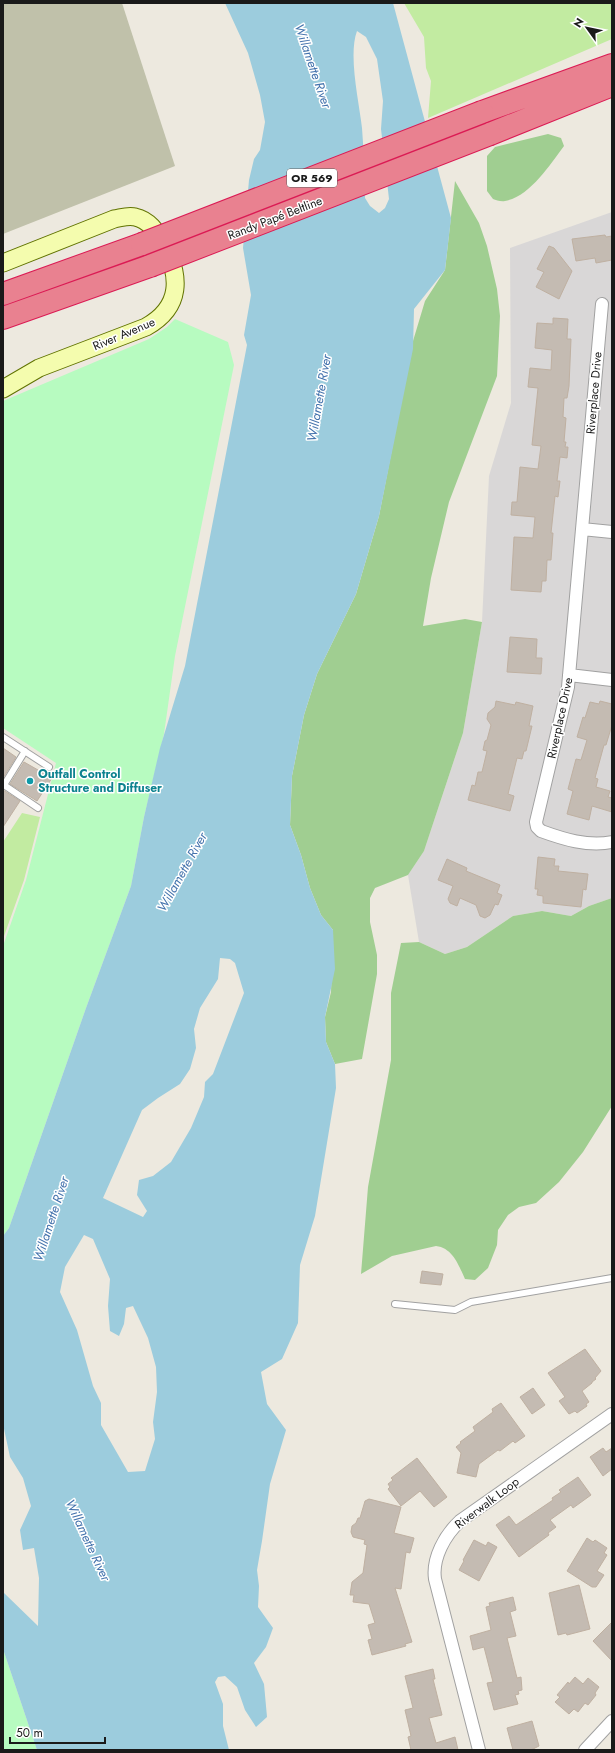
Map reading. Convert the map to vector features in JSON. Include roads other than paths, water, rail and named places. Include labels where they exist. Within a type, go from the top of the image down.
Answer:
[{"type":"highway","name":"Randy Papé Beltline","points":[[3,294],[142,244],[482,112],[606,67]]},
{"type":"highway","name":"Randy Papé Beltline","points":[[3,318],[150,266],[612,85]]},
{"type":"highway","points":[[3,327],[84,289]]},
{"type":"street","name":"River Avenue","points":[[3,263],[114,220],[129,216],[137,217],[155,229],[175,268],[176,281],[171,304],[158,321],[39,368],[3,389]]},
{"type":"street","name":"Riverplace Drive","points":[[602,304],[567,694],[536,825],[540,831],[579,842],[593,844],[612,842]]},
{"type":"street","points":[[582,529],[612,532]]},
{"type":"street","points":[[569,675],[612,680]]},
{"type":"street","name":"Riverwalk Loop","points":[[480,1750],[435,1579],[435,1566],[439,1552],[446,1537],[460,1521],[612,1414]]},
{"type":"street","points":[[585,1750],[612,1721]]},
{"type":"lane","points":[[3,737],[49,767]]},
{"type":"lane","points":[[25,751],[4,785],[38,808]]},
{"type":"lane","points":[[395,1304],[455,1310],[471,1302],[612,1278]]},
{"type":"water","name":"Willamette River","points":[[225,3],[393,3],[451,218],[445,270],[414,309],[413,349],[379,516],[356,594],[317,674],[304,715],[292,776],[290,825],[301,855],[310,888],[321,915],[333,930],[335,969],[325,1017],[326,1042],[335,1064],[336,1088],[315,1216],[300,1265],[298,1323],[282,1359],[261,1372],[267,1404],[286,1430],[270,1484],[257,1570],[259,1586],[258,1607],[273,1628],[266,1647],[254,1663],[264,1684],[267,1717],[256,1727],[245,1710],[237,1687],[225,1676],[218,1677],[215,1682],[223,1704],[223,1726],[229,1750],[37,1750],[3,1649],[3,1592],[38,1626],[39,1578],[34,1548],[23,1550],[20,1530],[31,1506],[23,1478],[10,1457],[3,1424],[3,1236],[9,1228],[86,1008],[131,886],[144,817],[160,748],[185,666],[247,345],[244,335],[251,295],[243,248],[249,180],[254,159],[260,150],[265,122],[260,95],[248,53]],"holes":[[[357,31],[366,37],[377,59],[383,101],[381,129],[389,199],[385,208],[379,213],[370,206],[365,198],[362,128],[354,65]],[[220,958],[230,959],[235,963],[244,993],[213,1074],[205,1082],[204,1097],[191,1128],[171,1162],[153,1176],[139,1180],[137,1195],[147,1211],[143,1217],[103,1198],[142,1110],[180,1084],[190,1069],[196,1048],[194,1029],[200,1008],[218,979]],[[84,1235],[93,1239],[110,1279],[108,1306],[110,1331],[119,1336],[124,1324],[126,1308],[133,1306],[148,1338],[156,1367],[157,1392],[153,1422],[155,1439],[145,1471],[128,1472],[101,1425],[101,1403],[93,1386],[77,1330],[60,1292],[65,1267]]]},
{"type":"place","name":"Outfall Control Structure and Diffuser","points":[[30,781]]}]
